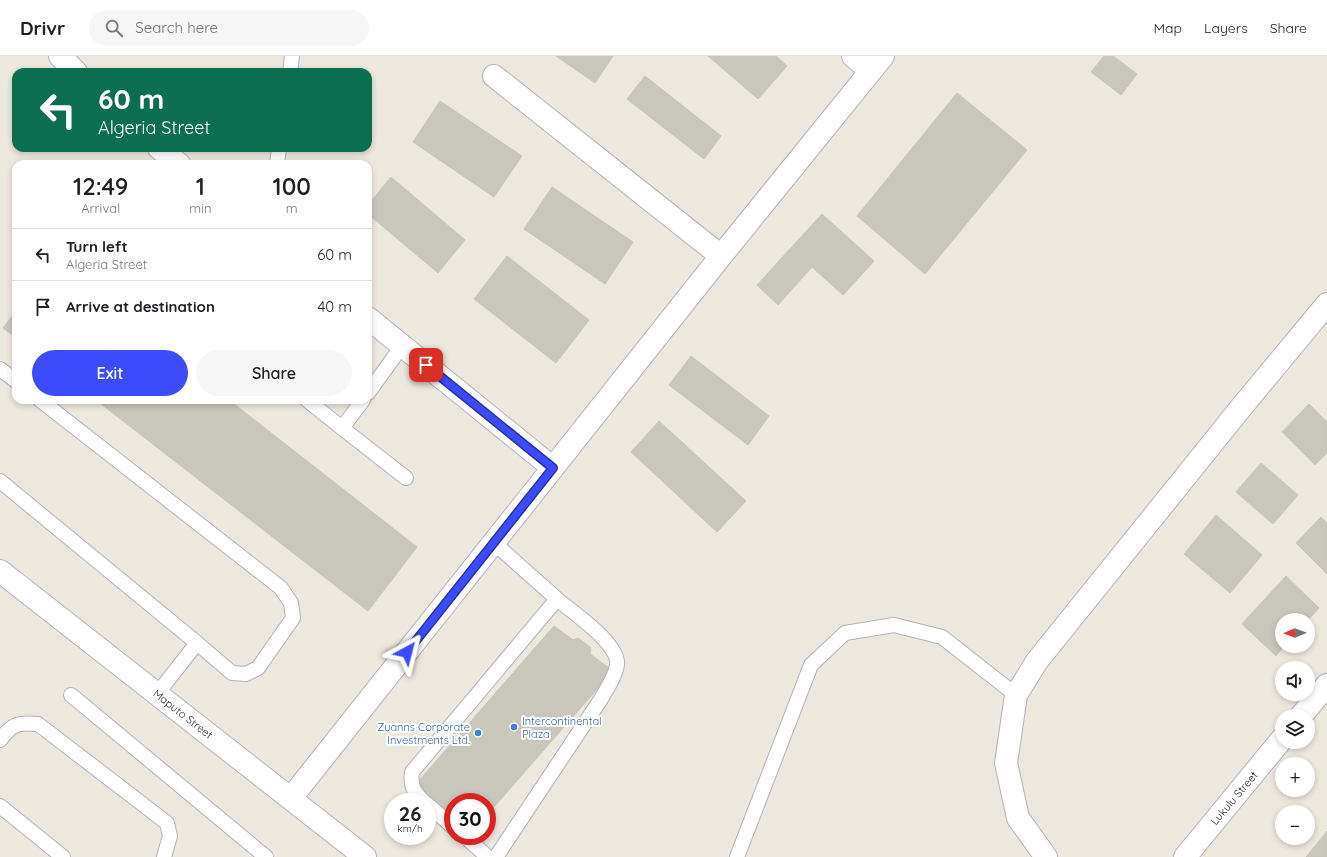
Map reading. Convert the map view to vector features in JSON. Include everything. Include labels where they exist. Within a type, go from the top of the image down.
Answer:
[{"type":"street","points":[[60,56],[72,68]]},
{"type":"street","points":[[291,798],[721,256],[877,63],[853,56]]},
{"type":"street","points":[[494,76],[721,256]]},
{"type":"street","points":[[164,152],[174,160]]},
{"type":"street","points":[[1046,857],[1018,818],[1006,763],[1016,695],[1037,661],[1244,404],[1327,304]]},
{"type":"street","points":[[372,321],[553,468]]},
{"type":"street","name":"Maputo Street","points":[[1,573],[365,857]]},
{"type":"street","points":[[1307,709],[1327,685]]},
{"type":"street","name":"Lukulu Street","points":[[1185,857],[1275,748]]},
{"type":"lane","points":[[290,68],[292,56]]},
{"type":"lane","points":[[372,387],[402,346]]},
{"type":"lane","points":[[0,368],[12,378]]},
{"type":"lane","points":[[0,481],[232,673],[246,674],[258,668],[293,618],[291,603],[281,588],[45,404]]},
{"type":"lane","points":[[312,404],[406,478]]},
{"type":"lane","points":[[342,428],[360,404]]},
{"type":"lane","points":[[494,543],[605,640],[615,653],[617,664],[613,679],[601,699],[496,857]]},
{"type":"lane","points":[[414,793],[410,783],[412,772],[557,599]]},
{"type":"lane","points":[[737,857],[811,665],[845,633],[894,625],[942,637],[1016,695]]},
{"type":"lane","points":[[157,694],[197,643]]},
{"type":"lane","points":[[71,695],[266,857]]},
{"type":"lane","points":[[0,740],[10,728],[24,723],[38,724],[166,823],[170,836],[166,856]]},
{"type":"lane","points":[[0,806],[63,857]]},
{"type":"lane","points":[[436,812],[444,819]]},
{"type":"lane","points":[[474,845],[488,857]]},
{"type":"building","points":[[556,56],[613,56],[595,83]]},
{"type":"building","points":[[708,56],[776,56],[787,66],[758,99]]},
{"type":"building","points":[[1104,56],[1113,56],[1137,74],[1121,95],[1091,72]]},
{"type":"building","points":[[645,76],[721,136],[704,159],[627,99]]},
{"type":"building","points":[[957,93],[1027,150],[925,274],[857,216]]},
{"type":"building","points":[[440,101],[522,156],[494,197],[413,142]]},
{"type":"building","points":[[391,177],[465,240],[438,273],[372,217],[372,200]]},
{"type":"building","points":[[552,187],[633,242],[605,284],[524,229]]},
{"type":"building","points":[[822,214],[874,261],[843,295],[812,267],[778,305],[757,285]]},
{"type":"building","points":[[507,256],[589,320],[556,363],[474,299]]},
{"type":"building","points":[[12,316],[12,335],[3,328]]},
{"type":"building","points":[[691,356],[769,416],[748,445],[669,385]]},
{"type":"building","points":[[101,404],[234,404],[417,547],[368,611]]},
{"type":"building","points":[[1309,404],[1327,422],[1327,453],[1315,465],[1282,432]]},
{"type":"building","points":[[659,421],[746,501],[717,532],[631,452]]},
{"type":"building","points":[[1261,463],[1298,495],[1273,524],[1236,492]]},
{"type":"building","points":[[1216,515],[1262,555],[1230,593],[1184,554]]},
{"type":"building","points":[[1321,517],[1327,523],[1327,574],[1296,543]]},
{"type":"building","points":[[1286,576],[1319,608],[1314,613],[1275,613],[1275,653],[1278,653],[1276,656],[1242,624]]},
{"type":"building","name":"Intercontinental Plaza","points":[[554,626],[573,640],[578,638],[591,648],[590,654],[613,671],[496,805],[496,793],[444,793],[444,813],[436,808],[436,793],[426,793],[416,784]]},
{"type":"building","points":[[1327,831],[1327,857],[1306,857]]},
{"type":"place","name":"Intercontinental Plaza","points":[[514,727]]},
{"type":"place","name":"Zuanns Corporate Investments Ltd.","points":[[478,733]]},
{"type":"route","points":[[407,652],[553,468],[426,365]]}]
